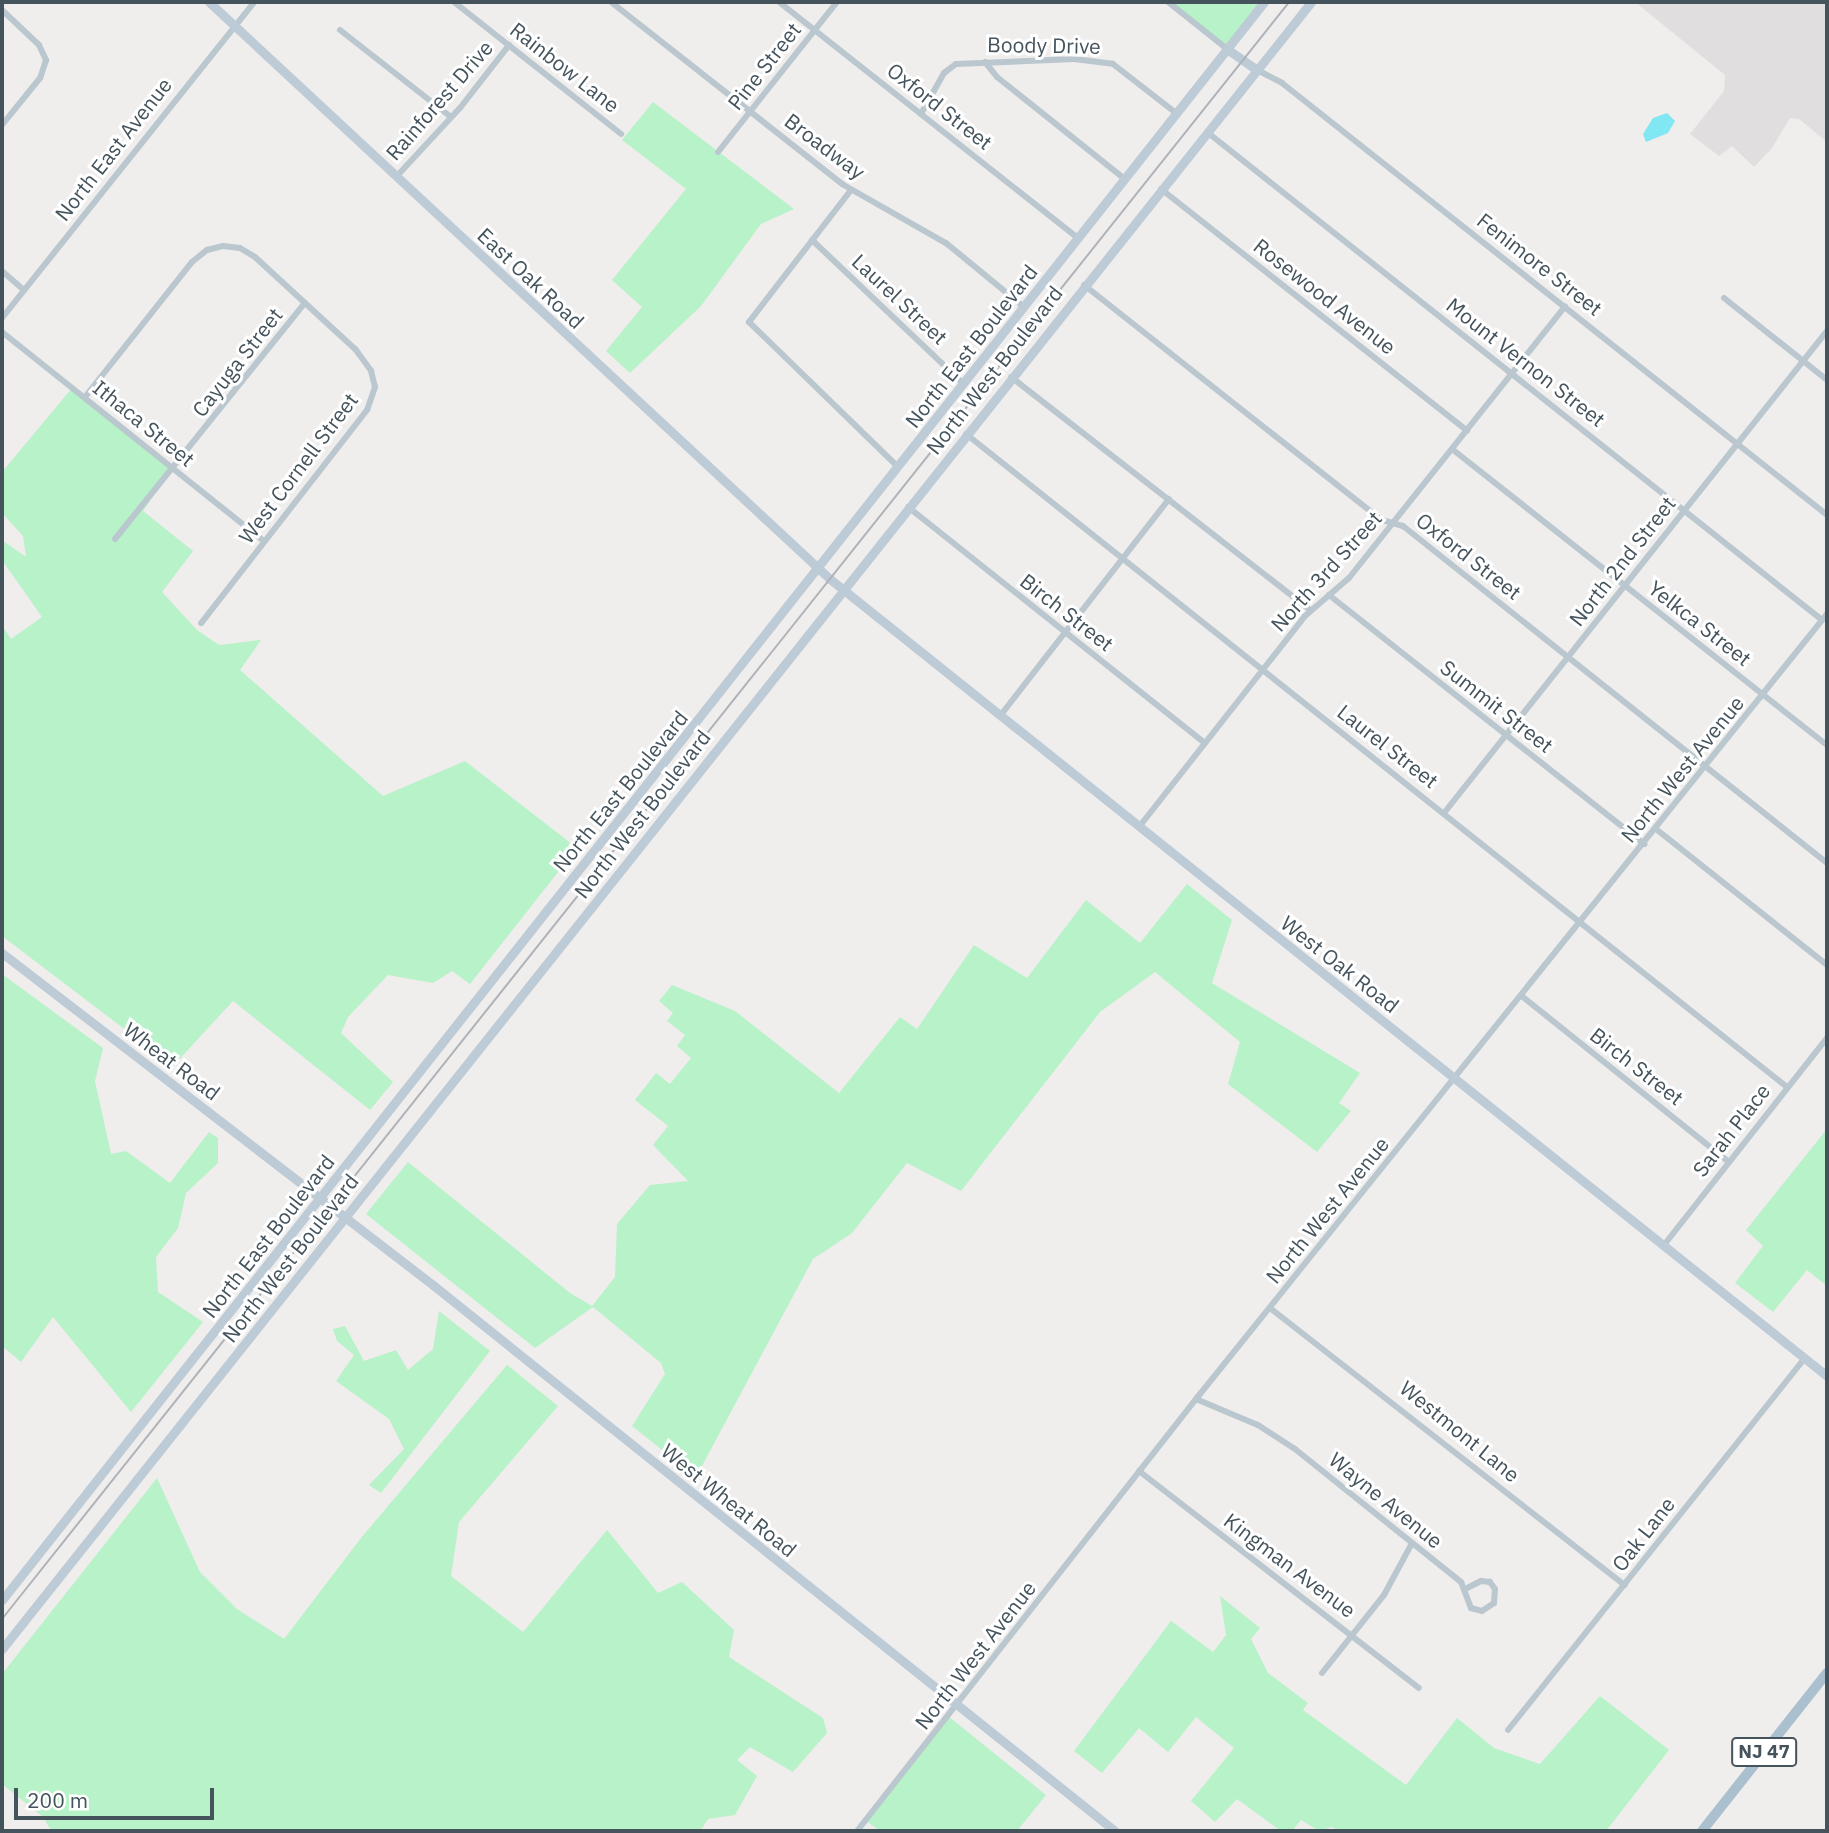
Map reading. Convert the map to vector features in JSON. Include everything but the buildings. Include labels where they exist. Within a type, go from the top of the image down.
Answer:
[{"type":"main road","name":"East Oak Road","points":[[209,2],[830,579]]},
{"type":"main road","name":"North East Boulevard","points":[[2,1600],[1264,2]]},
{"type":"main road","name":"North West Boulevard","points":[[2,1649],[1311,2]]},
{"type":"main road","name":"Fenimore Street","points":[[1227,49],[1257,70]]},
{"type":"main road","name":"West Oak Road","points":[[830,579],[1827,1376]]},
{"type":"main road","name":"Wheat Road","points":[[2,953],[321,1198]]},
{"type":"main road","name":"West Wheat Road","points":[[321,1198],[1115,1831]]},
{"type":"main road","name":"NJ 47","points":[[1702,1831],[1827,1673]]},
{"type":"street","name":"North East Avenue","points":[[2,318],[254,2]]},
{"type":"street","name":"Rainbow Lane","points":[[454,2],[621,134]]},
{"type":"street","name":"Broadway","points":[[611,2],[851,190],[937,237],[1024,307]]},
{"type":"street","name":"Oxford Street","points":[[779,2],[1078,238]]},
{"type":"street","name":"Pine Street","points":[[718,152],[837,2]]},
{"type":"street","points":[[1168,2],[1227,49]]},
{"type":"street","points":[[2,10],[39,45],[46,60],[40,78],[2,125]]},
{"type":"street","points":[[340,30],[451,117]]},
{"type":"street","name":"Rainforest Drive","points":[[396,177],[451,117],[509,45]]},
{"type":"street","name":"Boody Drive","points":[[921,114],[947,69],[961,62],[1105,60],[1176,113]]},
{"type":"street","points":[[985,62],[997,77],[1125,179]]},
{"type":"street","name":"Fenimore Street","points":[[1257,70],[1282,83],[1827,515]]},
{"type":"street","name":"Mount Vernon Street","points":[[1207,132],[1684,510],[1825,617]]},
{"type":"street","name":"Rosewood Avenue","points":[[1161,189],[1467,431]]},
{"type":"street","points":[[851,190],[751,316],[751,327],[898,467]]},
{"type":"street","name":"Laurel Street","points":[[812,240],[964,384]]},
{"type":"street","name":"West Cornell Street","points":[[85,397],[184,271],[206,250],[232,246],[248,251],[361,356],[375,387],[368,410],[201,623]]},
{"type":"street","points":[[2,271],[24,290]]},
{"type":"street","name":"Oxford Street","points":[[1084,285],[1362,505],[1382,520],[1394,522],[1568,657],[1827,863]]},
{"type":"street","points":[[1724,298],[1827,380]]},
{"type":"street","name":"Cayuga Street","points":[[115,539],[305,303]]},
{"type":"street","name":"North 3rd Street","points":[[1139,827],[1310,610],[1329,595],[1394,522],[1565,306]]},
{"type":"street","name":"North 2nd Street","points":[[1444,813],[1827,331]]},
{"type":"street","name":"Ithaca Street","points":[[2,332],[264,541]]},
{"type":"street","points":[[1011,377],[1310,610]]},
{"type":"street","name":"Laurel Street","points":[[966,434],[1787,1087]]},
{"type":"street","name":"Yelkca Street","points":[[1452,449],[1827,745]]},
{"type":"street","points":[[1000,716],[1170,499]]},
{"type":"street","name":"Birch Street","points":[[908,507],[1205,743]]},
{"type":"street","name":"Summit Street","points":[[1329,595],[1644,845]]},
{"type":"street","name":"North West Avenue","points":[[857,1831],[1196,1399],[1523,997],[1825,617]]},
{"type":"street","points":[[1656,829],[1827,965]]},
{"type":"street","name":"Birch Street","points":[[1523,997],[1729,1162]]},
{"type":"street","name":"Sarah Place","points":[[1664,1245],[1827,1038]]},
{"type":"street","name":"Westmont Lane","points":[[1270,1308],[1361,1374],[1625,1585]]},
{"type":"street","name":"Oak Lane","points":[[1508,1730],[1805,1358]]},
{"type":"street","name":"Wayne Avenue","points":[[1196,1399],[1277,1436],[1461,1582],[1471,1608],[1482,1611],[1494,1603],[1495,1589],[1490,1582],[1481,1581],[1467,1588]]},
{"type":"street","name":"Kingman Avenue","points":[[1139,1471],[1419,1688]]},
{"type":"street","points":[[1322,1673],[1351,1633],[1384,1595],[1412,1544]]},
{"type":"shaded area","points":[[1635,2],[1827,2],[1827,142],[1799,119],[1790,118],[1772,148],[1754,167],[1732,146],[1719,156],[1690,134],[1724,91],[1725,75]]},
{"type":"green space","points":[[1169,2],[1264,2],[1227,49]]},
{"type":"green space","points":[[653,102],[794,209],[761,224],[701,306],[630,373],[606,351],[642,307],[612,280],[686,189],[622,140]]},
{"type":"green space","points":[[72,388],[173,468],[143,511],[193,551],[162,592],[197,630],[219,645],[261,640],[240,670],[383,796],[465,761],[577,848],[470,984],[452,971],[433,983],[388,975],[348,1017],[341,1033],[393,1082],[370,1110],[233,1001],[173,1066],[2,936],[2,625],[11,639],[42,617],[2,560],[2,540],[26,557],[23,536],[2,513],[2,472]]},
{"type":"green space","points":[[1187,884],[1232,920],[1212,983],[1360,1073],[1339,1103],[1351,1111],[1317,1152],[1228,1084],[1240,1042],[1155,972],[1100,1012],[961,1191],[907,1163],[852,1233],[813,1259],[696,1477],[632,1426],[665,1374],[661,1363],[593,1307],[535,1348],[366,1214],[408,1162],[570,1293],[592,1306],[615,1277],[617,1224],[650,1185],[688,1181],[653,1145],[668,1126],[635,1100],[656,1073],[670,1084],[691,1058],[677,1046],[685,1035],[667,1021],[673,1013],[659,1001],[672,985],[735,1011],[839,1093],[900,1017],[917,1029],[974,945],[1027,978],[1086,900],[1140,943]]},
{"type":"green space","points":[[2,974],[103,1048],[95,1081],[111,1154],[126,1151],[170,1183],[209,1132],[218,1138],[218,1163],[186,1193],[178,1228],[156,1257],[158,1292],[203,1322],[131,1412],[53,1317],[21,1362],[2,1346]]},
{"type":"green space","points":[[1827,1129],[1827,1286],[1807,1270],[1773,1312],[1735,1283],[1763,1246],[1746,1230]]},
{"type":"green space","points":[[439,1311],[490,1351],[381,1493],[369,1485],[404,1449],[389,1419],[336,1381],[354,1355],[337,1341],[333,1329],[345,1326],[364,1361],[396,1350],[408,1370],[433,1349]]},
{"type":"green space","points":[[507,1365],[558,1406],[459,1522],[451,1576],[523,1632],[607,1530],[658,1593],[682,1582],[734,1630],[729,1657],[823,1718],[827,1733],[793,1772],[750,1747],[737,1760],[757,1776],[735,1815],[708,1819],[700,1831],[52,1831],[42,1816],[2,1784],[2,1674],[157,1478],[200,1572],[237,1609],[284,1639],[361,1538]]},
{"type":"green space","points":[[1220,1596],[1260,1628],[1251,1639],[1268,1673],[1308,1703],[1303,1710],[1406,1785],[1457,1718],[1494,1748],[1540,1764],[1600,1696],[1669,1750],[1606,1831],[1339,1831],[1332,1827],[1319,1831],[1301,1820],[1292,1831],[1281,1831],[1237,1799],[1215,1822],[1191,1801],[1234,1748],[1196,1717],[1168,1752],[1139,1728],[1102,1773],[1074,1751],[1171,1621],[1213,1652],[1226,1635]]},
{"type":"green space","points":[[948,1716],[1046,1795],[1017,1831],[880,1831],[865,1820]]},
{"type":"water","points":[[1667,113],[1675,121],[1668,133],[1646,142],[1643,134],[1653,118]]},
{"type":"railway","points":[[2,1619],[1289,2]]}]
